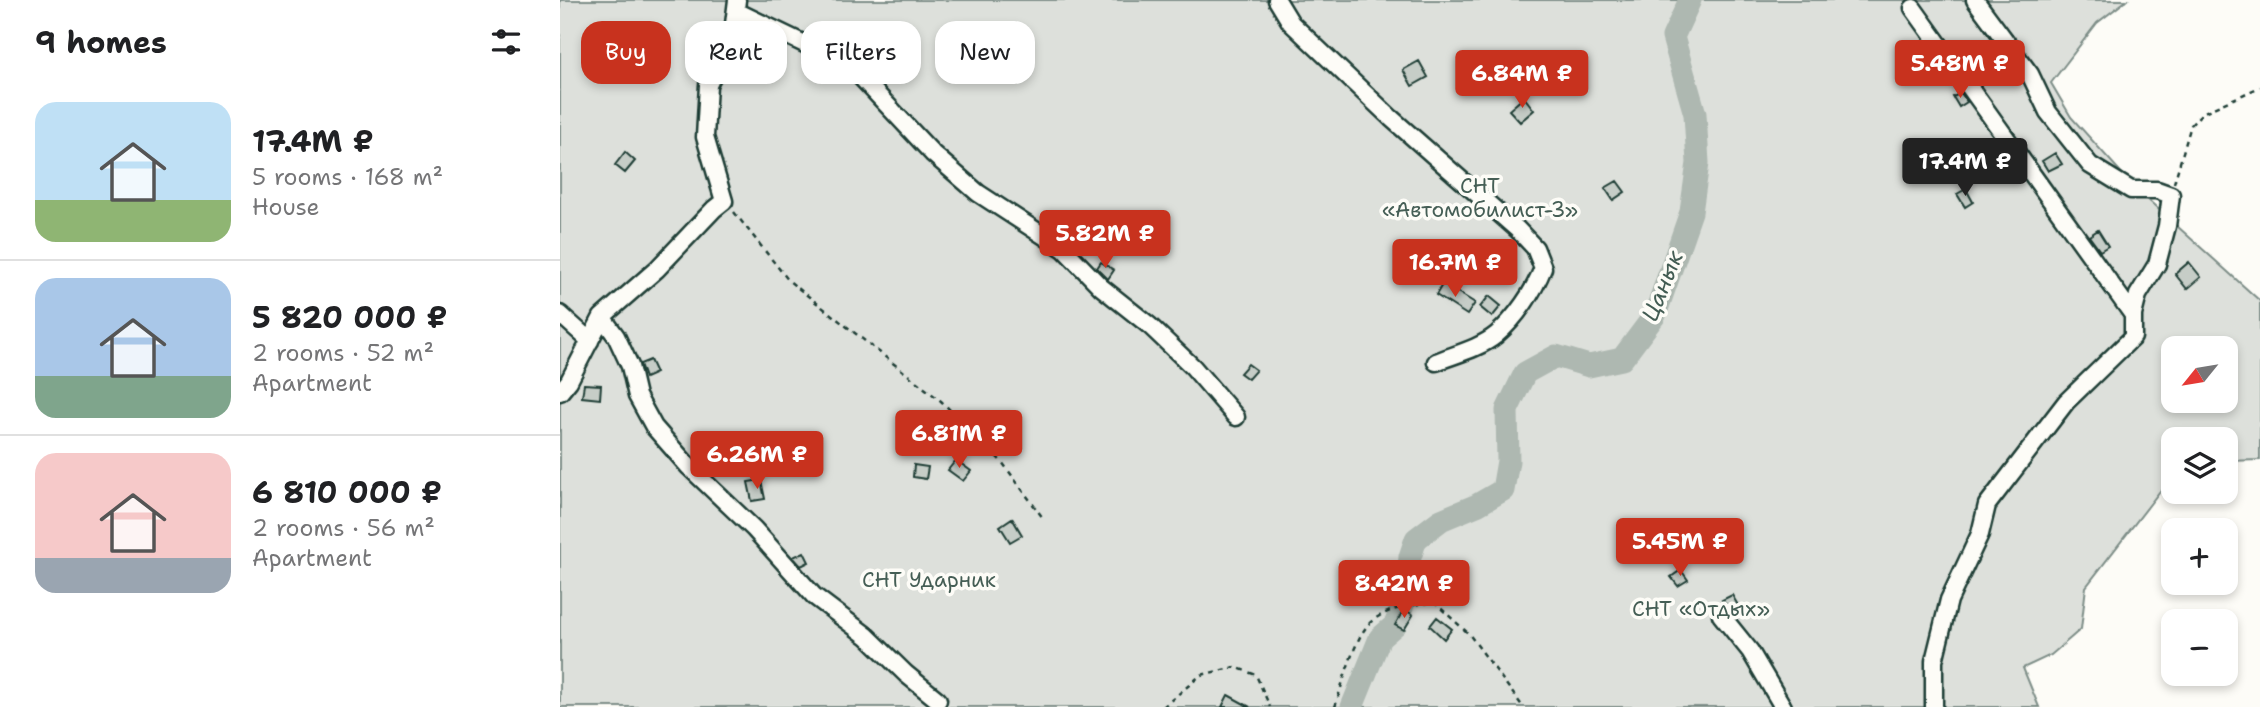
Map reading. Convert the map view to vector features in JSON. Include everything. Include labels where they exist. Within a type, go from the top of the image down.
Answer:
[{"type":"street","points":[[1277,0],[1291,23],[1535,248],[1543,268],[1535,289],[1497,334],[1478,346],[1436,362]]},
{"type":"street","points":[[1934,707],[1934,661],[1949,600],[1980,534],[1987,505],[2066,402],[2133,337],[2133,315],[2138,295],[2157,264],[2167,226],[2171,195],[2157,190],[2131,190],[2090,165],[2048,112],[2030,74],[1976,0]]},
{"type":"street","points":[[560,392],[569,382],[602,317],[657,268],[724,201],[705,137],[708,85],[733,32],[736,6],[840,61],[860,76],[933,154],[978,193],[1064,249],[1101,287],[1150,326],[1193,367],[1236,417]]},
{"type":"street","points":[[1913,8],[2133,315]]},
{"type":"street","points":[[560,314],[590,341]]},
{"type":"street","points":[[602,317],[630,366],[637,396],[654,427],[689,467],[754,529],[814,596],[867,636],[906,674],[938,699]]},
{"type":"street","points":[[1721,615],[1750,651],[1783,707]]},
{"type":"path","points":[[2171,195],[2191,125],[2203,113],[2260,87]]},
{"type":"path","points":[[724,201],[789,281],[941,401],[1002,462],[1043,518]]},
{"type":"path","points":[[1335,707],[1354,649],[1370,622],[1399,607],[1434,602],[1469,635],[1522,707]]},
{"type":"path","points":[[1163,707],[1201,675],[1234,667],[1256,675],[1270,707]]},
{"type":"green space","points":[[560,0],[2127,0],[2097,23],[2051,83],[2071,117],[2135,188],[2260,301],[2260,460],[2238,461],[2238,427],[2161,427],[2161,491],[2086,587],[2081,629],[2051,655],[2023,668],[2039,707],[560,707]]},
{"type":"building","points":[[1419,61],[1428,77],[1412,86],[1403,70]]},
{"type":"building","points":[[1939,62],[1945,70],[1934,76],[1930,68]]},
{"type":"building","points":[[1961,93],[1967,102],[1959,107],[1953,97]]},
{"type":"building","points":[[1524,97],[1534,110],[1520,122],[1509,110]]},
{"type":"building","points":[[1935,150],[1942,163],[1933,168],[1925,155]]},
{"type":"building","points":[[625,152],[635,161],[625,173],[615,165]]},
{"type":"building","points":[[2055,153],[2062,164],[2048,171],[2042,161]]},
{"type":"building","points":[[1617,181],[1625,192],[1613,200],[1605,188]]},
{"type":"building","points":[[1966,189],[1973,202],[1965,207],[1957,194]]},
{"type":"building","points":[[2098,230],[2108,246],[2100,251],[2089,236]]},
{"type":"building","points":[[1101,262],[1114,270],[1108,279],[1097,268]]},
{"type":"building","points":[[2189,262],[2201,277],[2187,289],[2175,274]]},
{"type":"building","points":[[1443,283],[1475,303],[1467,315],[1436,295]]},
{"type":"building","points":[[1489,296],[1501,306],[1492,317],[1480,307]]},
{"type":"building","points":[[650,360],[656,373],[645,378],[640,364]]},
{"type":"building","points":[[1248,364],[1256,370],[1248,379],[1240,373]]},
{"type":"building","points":[[584,384],[601,385],[600,399],[582,397]]},
{"type":"building","points":[[956,460],[971,471],[963,481],[948,470]]},
{"type":"building","points":[[914,465],[928,467],[926,479],[913,477]]},
{"type":"building","points":[[761,480],[765,499],[752,501],[748,482]]},
{"type":"building","points":[[1012,518],[1022,535],[1010,542],[1000,526]]},
{"type":"building","points":[[1648,539],[1654,546],[1643,555],[1637,547]]},
{"type":"building","points":[[804,552],[809,562],[801,566],[793,557]]},
{"type":"building","points":[[1681,570],[1688,580],[1678,586],[1671,577]]},
{"type":"building","points":[[1732,595],[1739,607],[1731,611],[1722,600]]},
{"type":"building","points":[[1404,609],[1413,615],[1404,630],[1395,625]]},
{"type":"building","points":[[1437,617],[1452,629],[1444,639],[1430,626]]},
{"type":"building","points":[[1228,695],[1250,707],[1222,707]]},
{"type":"waterway","name":"Цанык","points":[[1352,707],[1380,638],[1395,625],[1407,594],[1410,557],[1416,539],[1441,520],[1477,505],[1503,490],[1508,461],[1507,410],[1525,373],[1556,356],[1589,366],[1622,359],[1655,315],[1691,212],[1698,163],[1695,114],[1673,37],[1690,0]]},
{"type":"park label","name":"СНТ «Автомобилист-3»","points":[[1480,198]]},
{"type":"park label","name":"СНТ Ударник","points":[[929,580]]},
{"type":"park label","name":"СНТ «Отдых»","points":[[1701,609]]}]
